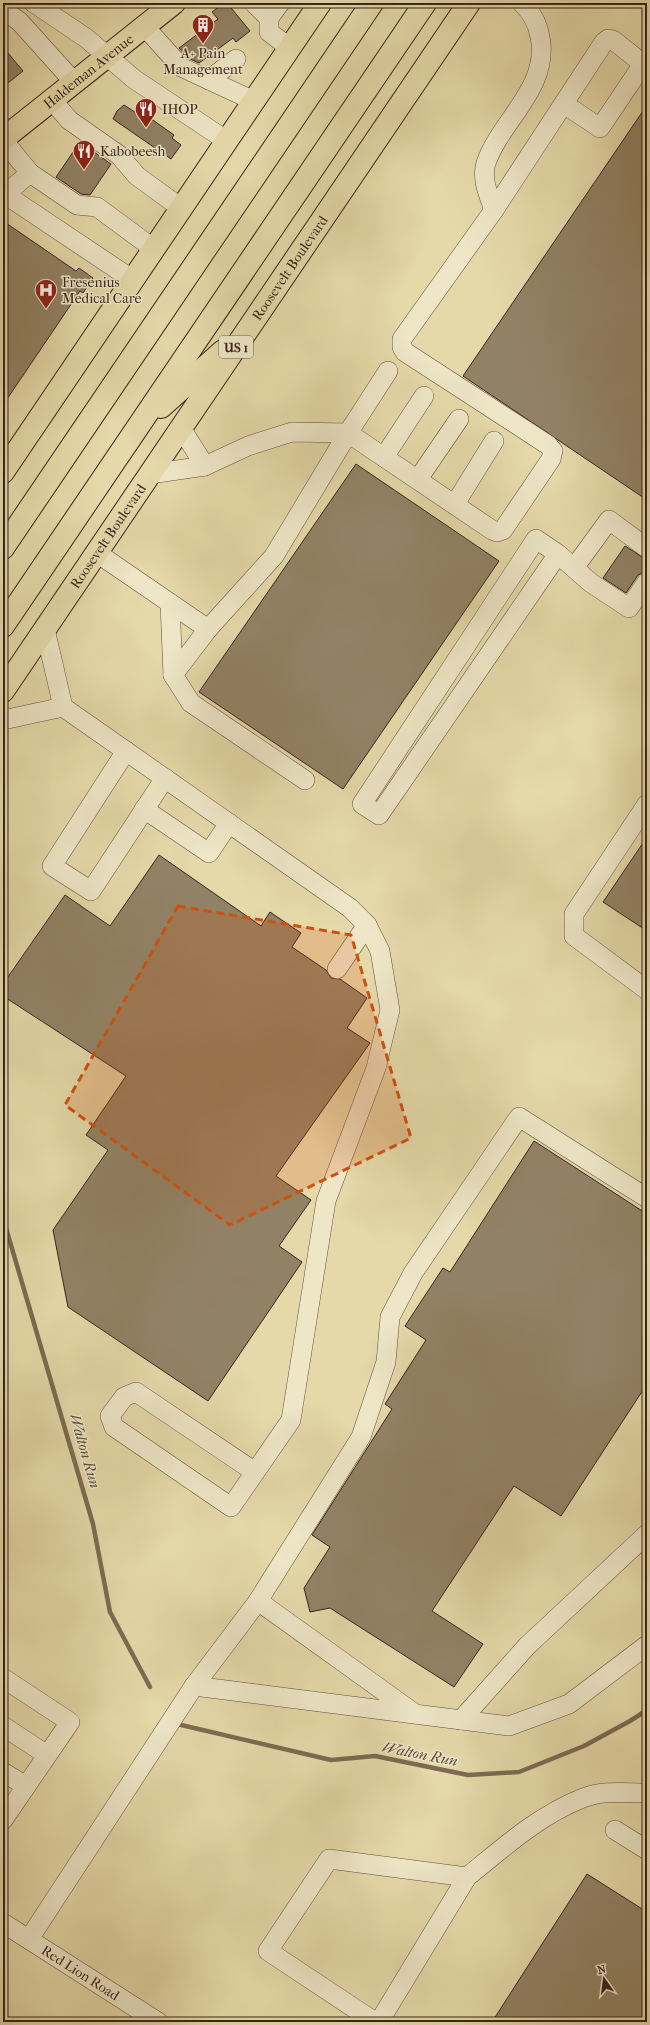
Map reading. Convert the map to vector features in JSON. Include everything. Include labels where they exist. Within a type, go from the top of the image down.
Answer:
[{"type":"main road","name":"Haldeman Avenue","points":[[3,139],[174,3]]},
{"type":"main road","points":[[3,472],[320,3]]},
{"type":"main road","points":[[3,548],[372,3]]},
{"type":"main road","name":"US 1","points":[[3,626],[425,3]]},
{"type":"main road","name":"Roosevelt Boulevard","points":[[3,691],[469,3]]},
{"type":"main road","points":[[136,429],[249,328]]},
{"type":"street","points":[[494,210],[485,182],[486,164],[506,124],[526,97],[534,83],[542,58],[542,44],[537,25],[528,9],[522,3]]},
{"type":"street","points":[[39,4],[86,38],[134,79],[227,141]]},
{"type":"street","points":[[265,7],[269,32],[290,48]]},
{"type":"street","points":[[3,10],[19,21],[74,82]]},
{"type":"street","points":[[144,26],[181,67],[254,101]]},
{"type":"street","points":[[150,474],[205,466],[248,446],[292,432],[348,433],[492,530],[497,532],[503,530],[551,459],[553,451],[495,409],[405,352],[402,347],[402,339],[494,210],[604,42],[613,40],[645,66],[600,128],[564,104]]},
{"type":"street","points":[[209,80],[236,59]]},
{"type":"street","points":[[52,100],[69,120],[119,155],[136,176],[181,208]]},
{"type":"street","points":[[3,139],[30,173],[77,205],[97,207],[154,249]]},
{"type":"street","points":[[30,173],[4,195],[132,280]]},
{"type":"street","points":[[173,675],[208,629],[274,556],[348,433],[388,371]]},
{"type":"street","points":[[384,457],[424,396]]},
{"type":"street","points":[[418,479],[459,419]]},
{"type":"street","points":[[181,428],[205,466]]},
{"type":"street","points":[[455,504],[494,441]]},
{"type":"street","points":[[574,568],[609,520],[647,548]]},
{"type":"street","points":[[558,554],[379,815],[362,804],[536,539],[558,554],[591,582],[629,608],[647,582]]},
{"type":"street","points":[[97,553],[208,629]]},
{"type":"street","points":[[170,603],[173,675],[191,703],[305,780]]},
{"type":"street","points":[[45,629],[63,707],[350,908],[368,925],[380,951],[390,1010],[376,1068],[326,1200],[291,1420],[231,1507],[114,1427],[110,1416],[124,1397],[136,1392],[255,1472]]},
{"type":"street","points":[[3,720],[63,707]]},
{"type":"street","points":[[126,751],[52,866],[91,890],[165,778]]},
{"type":"street","points":[[647,804],[574,914],[574,936],[647,990]]},
{"type":"street","points":[[144,809],[209,853],[229,823]]},
{"type":"street","points":[[337,969],[368,925]]},
{"type":"street","points":[[29,1939],[194,1686],[258,1601],[360,1437],[386,1362],[390,1317],[413,1273],[519,1117],[647,1198]]},
{"type":"street","points":[[461,1720],[527,1646],[647,1534]]},
{"type":"street","points":[[258,1601],[415,1714]]},
{"type":"street","points":[[194,1686],[509,1726],[569,1704],[647,1646]]},
{"type":"street","points":[[3,1678],[70,1722],[3,1820]]},
{"type":"street","points":[[3,1726],[47,1755]]},
{"type":"street","points":[[3,1772],[26,1786]]},
{"type":"street","points":[[379,2022],[467,1878],[525,1830],[553,1812],[584,1797],[613,1792],[647,1793]]},
{"type":"street","points":[[615,1830],[647,1850]]},
{"type":"street","points":[[375,2022],[268,1951],[329,1859],[467,1878]]},
{"type":"street","name":"Red Lion Road","points":[[3,1923],[158,2022]]},
{"type":"highlighted area","points":[[178,906],[351,935],[411,1138],[230,1225],[65,1105]]},
{"type":"building","points":[[224,3],[227,3],[250,31],[236,42],[233,38],[199,63],[188,58],[179,48],[218,19],[212,12]]},
{"type":"building","points":[[3,47],[23,71],[3,87]]},
{"type":"building","name":"IHOP","points":[[124,105],[141,116],[143,113],[174,135],[172,138],[181,145],[171,159],[113,119],[117,111]]},
{"type":"building","points":[[647,105],[647,500],[463,376]]},
{"type":"building","name":"Kabobeesh","points":[[80,142],[111,164],[90,195],[81,194],[56,177]]},
{"type":"building","points":[[3,221],[76,271],[79,268],[93,278],[83,293],[80,291],[3,405]]},
{"type":"building","points":[[356,464],[499,561],[343,789],[199,692]]},
{"type":"building","points":[[625,546],[647,560],[647,571],[638,575],[626,593],[603,578]]},
{"type":"building","points":[[647,837],[647,931],[603,902]]},
{"type":"building","points":[[159,855],[261,926],[270,912],[301,933],[292,947],[326,970],[331,978],[340,979],[367,998],[347,1028],[370,1043],[276,1176],[311,1200],[279,1246],[302,1262],[208,1401],[68,1307],[53,1230],[108,1150],[86,1135],[126,1076],[3,996],[3,984],[65,895],[110,926]]},
{"type":"building","points":[[534,1141],[647,1214],[647,1393],[643,1390],[561,1516],[514,1486],[432,1611],[483,1644],[454,1687],[330,1608],[310,1612],[304,1588],[330,1547],[312,1535],[392,1409],[385,1404],[426,1340],[405,1326],[443,1268],[450,1272]]},
{"type":"building","points":[[587,1874],[647,1912],[647,2022],[492,2022]]},
{"type":"waterway","name":"Walton Run","points":[[3,1218],[93,1524],[110,1612],[150,1687]]},
{"type":"waterway","name":"Walton Run","points":[[177,1724],[331,1760],[375,1756],[468,1775],[519,1772],[584,1746],[647,1710]]},
{"type":"place","name":"A+ Pain Management","points":[[203,44]]},
{"type":"place","name":"IHOP","points":[[146,128]]},
{"type":"place","name":"Kabobeesh","points":[[84,170]]},
{"type":"place","name":"Fresenius Medical Care","points":[[46,310]]}]
